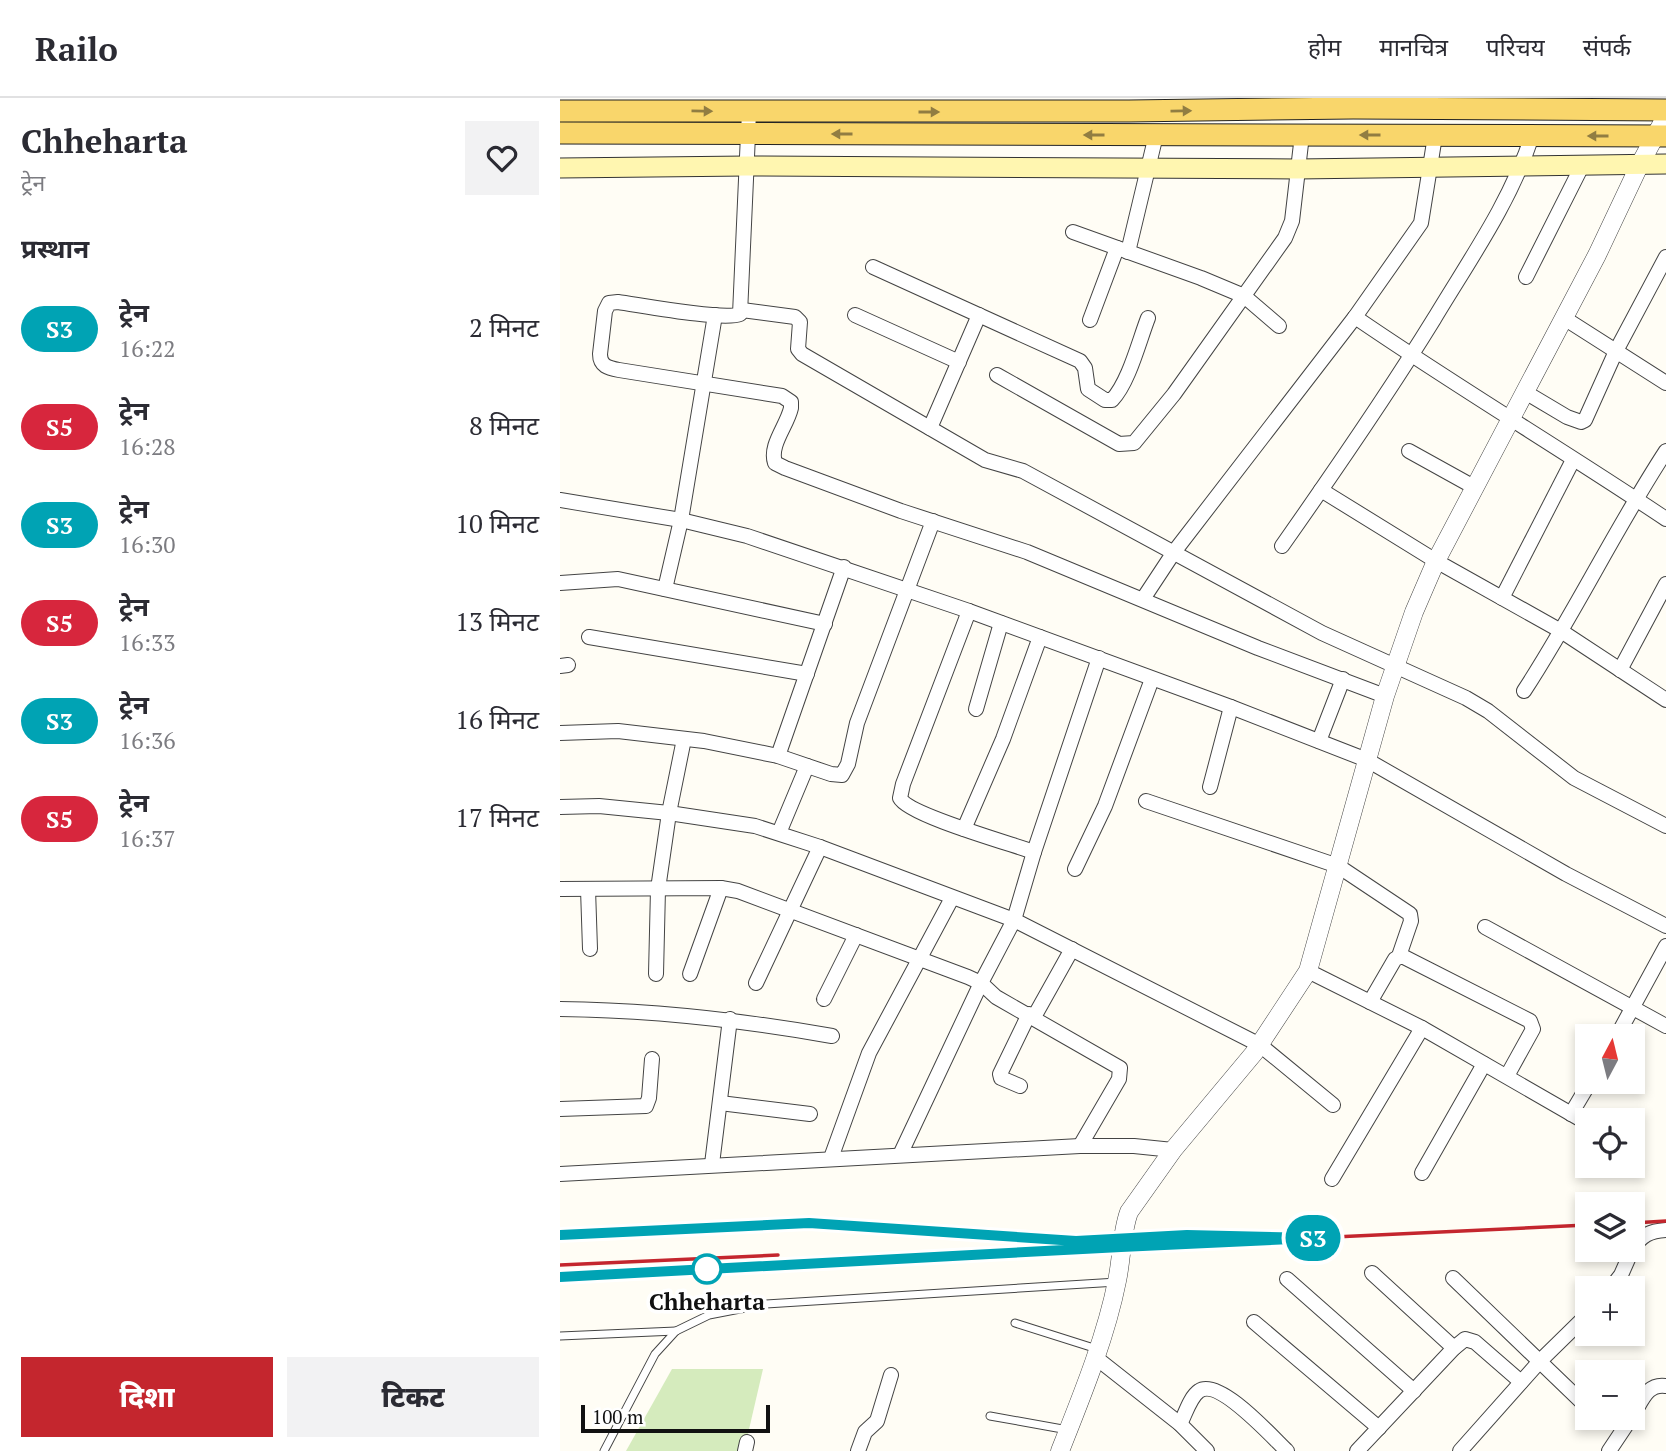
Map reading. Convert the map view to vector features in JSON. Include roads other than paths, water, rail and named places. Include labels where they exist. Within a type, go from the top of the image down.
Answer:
[{"type":"main road","points":[[560,111],[593,104],[653,104],[749,112],[1046,105],[1354,103],[1666,110]]},
{"type":"main road","points":[[560,133],[1660,136]]},
{"type":"main road","points":[[560,168],[747,166],[1297,169],[1666,164]]},
{"type":"street","points":[[749,112],[741,310],[735,316],[715,315],[609,303],[605,310],[600,354],[603,365],[619,370],[782,396],[788,399],[791,408],[775,447],[775,463],[805,477],[1027,552],[1258,648],[1385,696]]},
{"type":"street","points":[[1060,1451],[1096,1353],[1117,1282],[1125,1222],[1129,1212],[1173,1150],[1260,1045],[1308,971],[1385,696],[1414,612],[1436,561],[1564,318],[1640,164],[1660,136],[1666,116]]},
{"type":"street","points":[[1090,320],[1123,250],[1156,135]]},
{"type":"street","points":[[997,375],[1119,444],[1131,445],[1174,394],[1290,229],[1302,135]]},
{"type":"street","points":[[1143,599],[1174,552],[1355,317],[1421,223],[1435,136]]},
{"type":"street","points":[[1282,546],[1412,356],[1474,257],[1522,165],[1532,136]]},
{"type":"street","points":[[1526,277],[1583,164]]},
{"type":"street","points":[[1073,232],[1244,296],[1279,326]]},
{"type":"street","points":[[1525,392],[1576,421],[1585,420],[1616,351],[1666,257]]},
{"type":"street","points":[[873,267],[1080,360],[1085,368],[1088,389],[1109,401],[1116,396],[1148,318]]},
{"type":"street","points":[[741,310],[795,317],[800,322],[799,349],[802,354],[985,460],[1023,471],[1322,633],[1466,698],[1488,711],[1574,778],[1666,826]]},
{"type":"street","points":[[665,589],[681,520],[715,315]]},
{"type":"street","points":[[855,315],[959,362]]},
{"type":"street","points":[[930,428],[979,315]]},
{"type":"street","points":[[1355,317],[1666,519]]},
{"type":"street","points":[[1564,318],[1665,381]]},
{"type":"street","points":[[1409,451],[1474,487]]},
{"type":"street","points":[[1524,691],[1561,631],[1634,499],[1666,451]]},
{"type":"street","points":[[1502,598],[1573,460]]},
{"type":"street","points":[[1321,490],[1436,561],[1561,631],[1666,700]]},
{"type":"street","points":[[560,500],[681,520],[747,536],[969,611],[1231,707],[1367,760],[1566,874],[1666,926]]},
{"type":"street","points":[[560,733],[618,731],[742,747],[837,776],[845,771],[857,723],[933,521]]},
{"type":"street","points":[[778,756],[844,567]]},
{"type":"street","points":[[560,583],[618,579],[825,624]]},
{"type":"street","points":[[1620,670],[1666,584]]},
{"type":"street","points":[[969,611],[900,792],[902,803],[964,829],[1034,852]]},
{"type":"street","points":[[976,709],[1001,623]]},
{"type":"street","points":[[589,637],[807,674]]},
{"type":"street","points":[[964,829],[1003,739],[1040,637]]},
{"type":"street","points":[[901,1155],[981,983],[1014,920],[1099,658]]},
{"type":"street","points":[[1075,869],[1105,806],[1152,679]]},
{"type":"street","points":[[1318,741],[1343,679]]},
{"type":"street","points":[[1210,787],[1231,707]]},
{"type":"street","points":[[656,974],[658,889],[669,813],[684,739]]},
{"type":"street","points":[[779,833],[807,766]]},
{"type":"street","points":[[1146,801],[1338,866],[1410,914],[1411,921],[1399,956],[1370,1002]]},
{"type":"street","points":[[560,807],[599,806],[732,821],[820,847],[1014,920],[1260,1045],[1334,1105]]},
{"type":"street","points":[[756,983],[820,847]]},
{"type":"street","points":[[690,974],[721,888]]},
{"type":"street","points":[[560,889],[721,888],[755,897],[920,957],[981,983],[996,997],[1120,1068],[1119,1079],[1080,1146]]},
{"type":"street","points":[[588,889],[590,949]]},
{"type":"street","points":[[831,1158],[869,1053],[952,898]]},
{"type":"street","points":[[1485,927],[1666,1026]]},
{"type":"street","points":[[824,999],[856,935]]},
{"type":"street","points":[[1623,1024],[1666,946]]},
{"type":"street","points":[[1020,1087],[1001,1078],[999,1074],[1072,949]]},
{"type":"street","points":[[1399,956],[1533,1025],[1507,1076]]},
{"type":"street","points":[[1308,971],[1422,1028],[1575,1116]]},
{"type":"street","points":[[560,1009],[668,1012],[832,1036]]},
{"type":"street","points":[[712,1164],[730,1019]]},
{"type":"street","points":[[1332,1179],[1422,1028]]},
{"type":"street","points":[[560,1109],[646,1105],[652,1059]]},
{"type":"street","points":[[1422,1173],[1484,1064]]},
{"type":"street","points":[[1572,1114],[1583,1094]]},
{"type":"street","points":[[720,1103],[810,1114]]},
{"type":"street","points":[[560,1174],[1080,1146],[1134,1146],[1173,1150]]},
{"type":"street","points":[[1645,1235],[1666,1230]]},
{"type":"street","points":[[1372,1273],[1454,1348]]},
{"type":"street","points":[[1453,1278],[1575,1396]]},
{"type":"street","points":[[1287,1279],[1414,1391]]},
{"type":"street","points":[[1254,1322],[1379,1428]]},
{"type":"street","points":[[1460,1451],[1540,1361],[1575,1327]]},
{"type":"street","points":[[1357,1451],[1465,1339],[1475,1342],[1521,1382]]},
{"type":"street","points":[[1096,1353],[1180,1424],[1207,1451]]},
{"type":"street","points":[[858,1451],[865,1432],[877,1421],[891,1375]]},
{"type":"street","points":[[1645,1397],[1651,1388],[1659,1385],[1666,1387]]},
{"type":"street","points":[[1180,1424],[1194,1397],[1207,1388],[1224,1394],[1287,1451]]},
{"type":"street","points":[[1609,1451],[1623,1430]]},
{"type":"lane","points":[[604,1451],[655,1354],[676,1331],[709,1315],[766,1304],[1117,1282]]},
{"type":"lane","points":[[1015,1323],[1096,1353]]},
{"type":"lane","points":[[560,1336],[676,1331]]},
{"type":"lane","points":[[990,1416],[1068,1430]]},
{"type":"railway","points":[[1645,1222],[1666,1221]]},
{"type":"railway","points":[[560,1235],[809,1223],[1076,1241]]},
{"type":"railway","points":[[560,1277],[1575,1226]]},
{"type":"railway","points":[[560,1265],[778,1255]]},
{"type":"train","name":"S3","points":[[560,1235],[809,1223],[1076,1241],[1187,1235],[1313,1238],[560,1277]]},
{"type":"place","name":"Chheharta","points":[[707,1269]]}]
